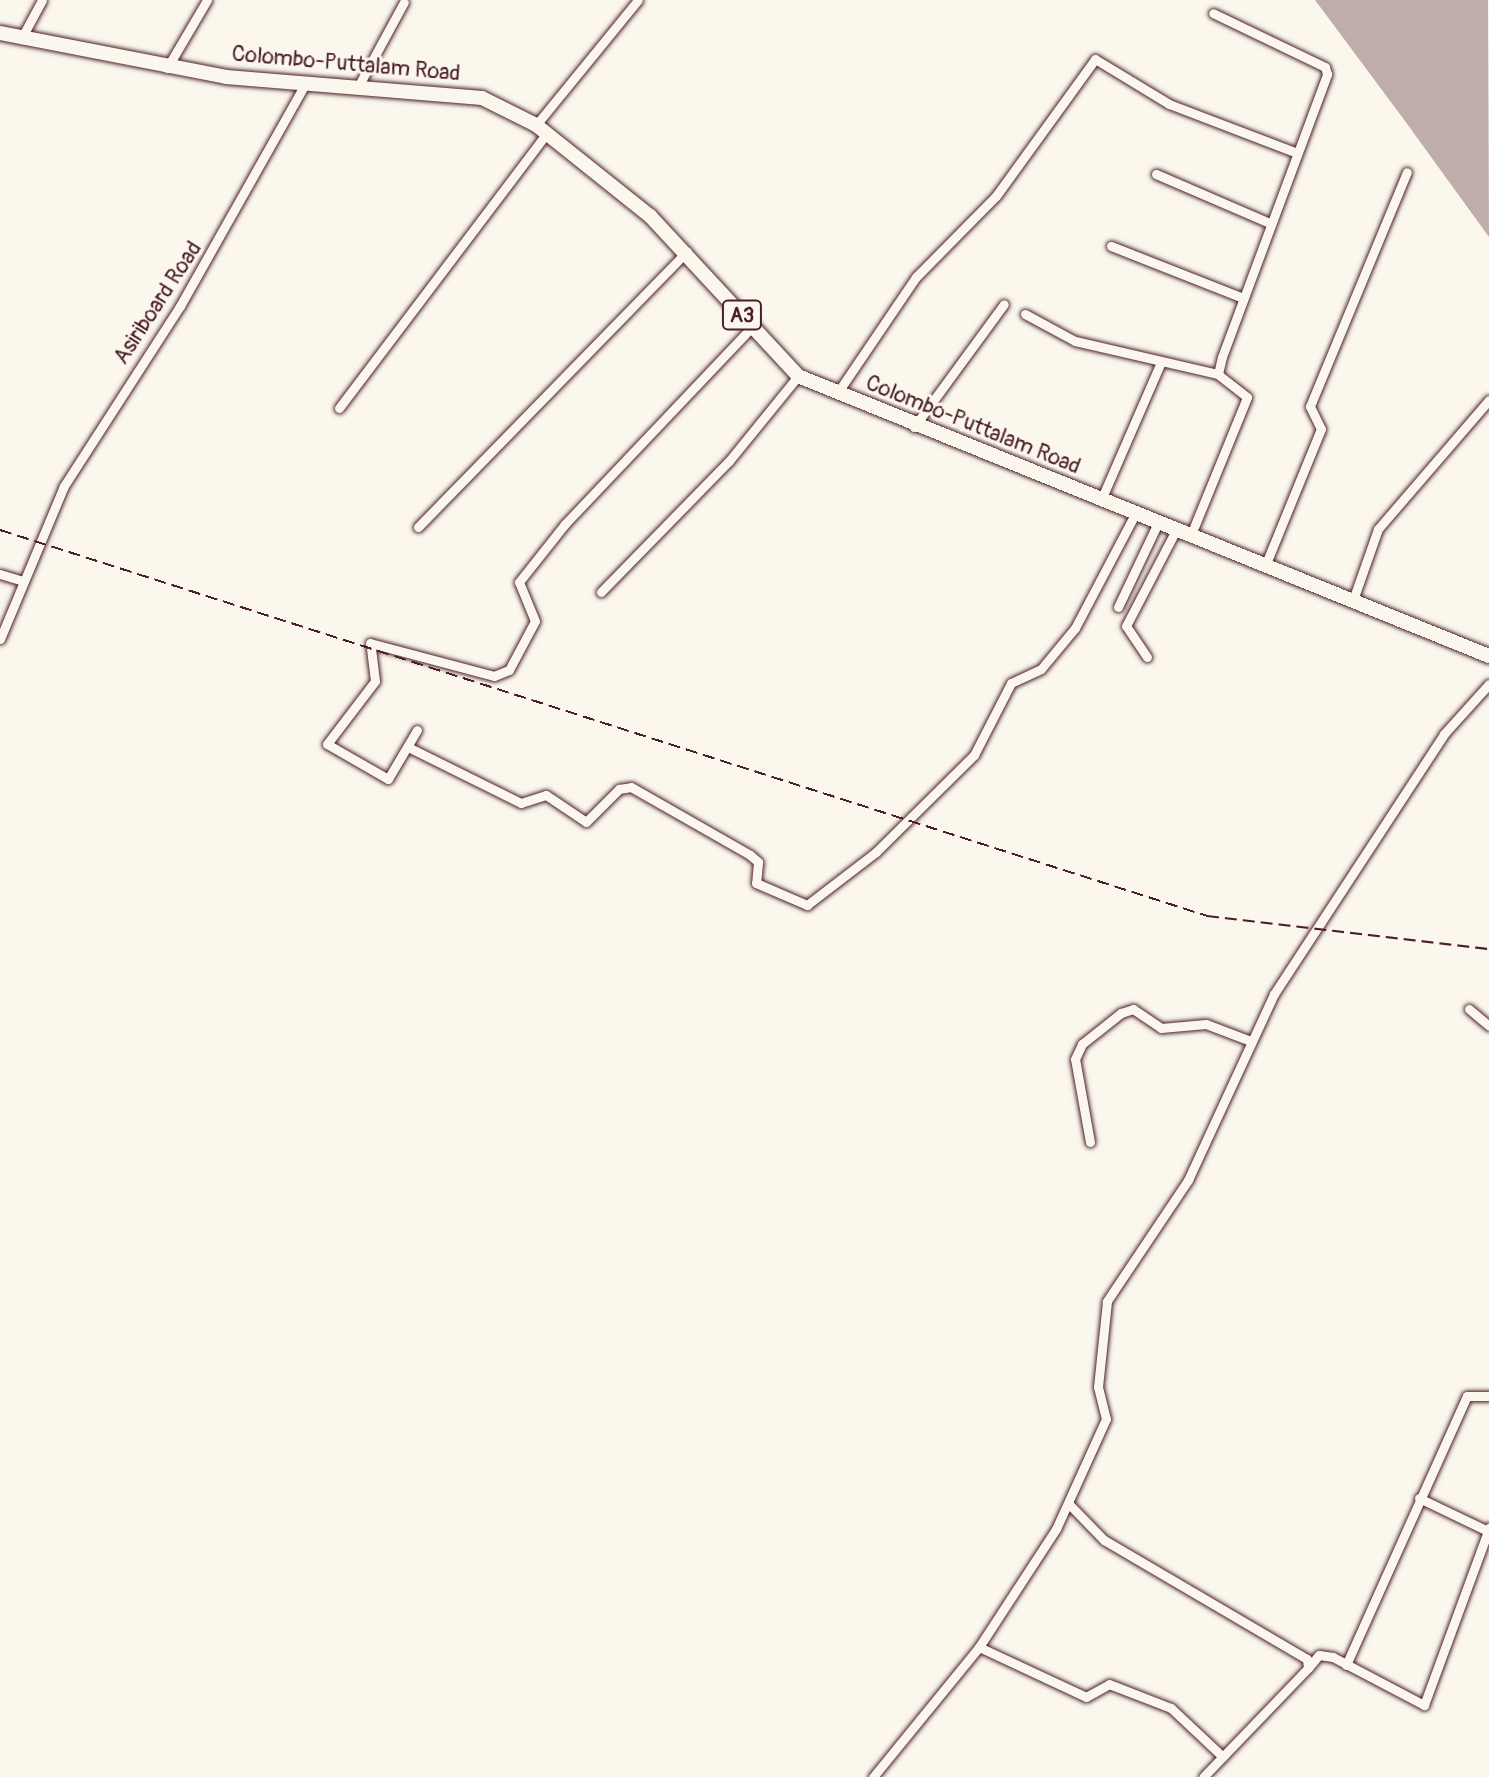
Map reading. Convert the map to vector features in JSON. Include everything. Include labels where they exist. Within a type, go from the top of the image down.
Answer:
[{"type":"highway","name":"Colombo-Puttalam Road","points":[[0,33],[167,68],[482,98],[542,129],[687,251],[798,376],[914,427],[1489,656]]},
{"type":"street","points":[[21,39],[42,0]]},
{"type":"street","points":[[167,68],[207,0]]},
{"type":"street","points":[[339,408],[638,0]]},
{"type":"street","points":[[359,85],[404,2]]},
{"type":"street","points":[[1213,13],[1325,67],[1218,374]]},
{"type":"street","points":[[838,392],[916,277],[996,196],[1095,59],[1169,104],[1297,153]]},
{"type":"street","name":"Asiriboard Road","points":[[0,639],[38,542],[78,460],[180,306],[307,81]]},
{"type":"street","points":[[1265,566],[1321,429],[1310,406],[1407,172]]},
{"type":"street","points":[[1156,174],[1270,223]]},
{"type":"street","points":[[1111,246],[1243,298]]},
{"type":"street","points":[[418,527],[687,251]]},
{"type":"street","points":[[914,427],[1004,304]]},
{"type":"street","points":[[1025,314],[1075,341],[1218,374],[1247,397],[1182,534],[1126,626],[1147,657]]},
{"type":"street","points":[[417,730],[395,774],[384,779],[327,745],[375,681],[370,643],[494,676],[507,672],[535,621],[519,582],[565,524],[752,327]]},
{"type":"street","points":[[1101,500],[1161,362]]},
{"type":"street","points":[[601,592],[729,461],[798,376]]},
{"type":"street","points":[[1353,600],[1378,529],[1489,400]]},
{"type":"street","points":[[408,747],[521,803],[546,795],[586,822],[631,787],[750,855],[758,862],[756,883],[807,905],[876,852],[974,755],[1011,683],[1041,669],[1075,628],[1134,516]]},
{"type":"street","points":[[1118,607],[1157,525]]},
{"type":"street","points":[[0,574],[23,581]]},
{"type":"street","points":[[873,1777],[979,1647],[1069,1504],[1106,1419],[1098,1387],[1107,1301],[1188,1180],[1248,1040],[1444,734],[1489,684]]},
{"type":"street","points":[[1090,1142],[1075,1059],[1082,1044],[1121,1013],[1133,1009],[1161,1028],[1206,1024],[1248,1040]]},
{"type":"street","points":[[1469,1009],[1489,1026]]},
{"type":"street","points":[[1346,1665],[1467,1396],[1489,1396]]},
{"type":"street","points":[[1203,1777],[1319,1655],[1346,1665],[1424,1705],[1488,1529],[1419,1498]]},
{"type":"street","points":[[1069,1504],[1104,1540],[1303,1656],[1308,1668]]},
{"type":"street","points":[[979,1647],[1086,1697],[1109,1684],[1171,1708],[1223,1757]]},
{"type":"shaded area","points":[[1315,0],[1488,0],[1489,237],[1405,121]]},
{"type":"railway","points":[[0,530],[1207,916],[1489,949]]}]
